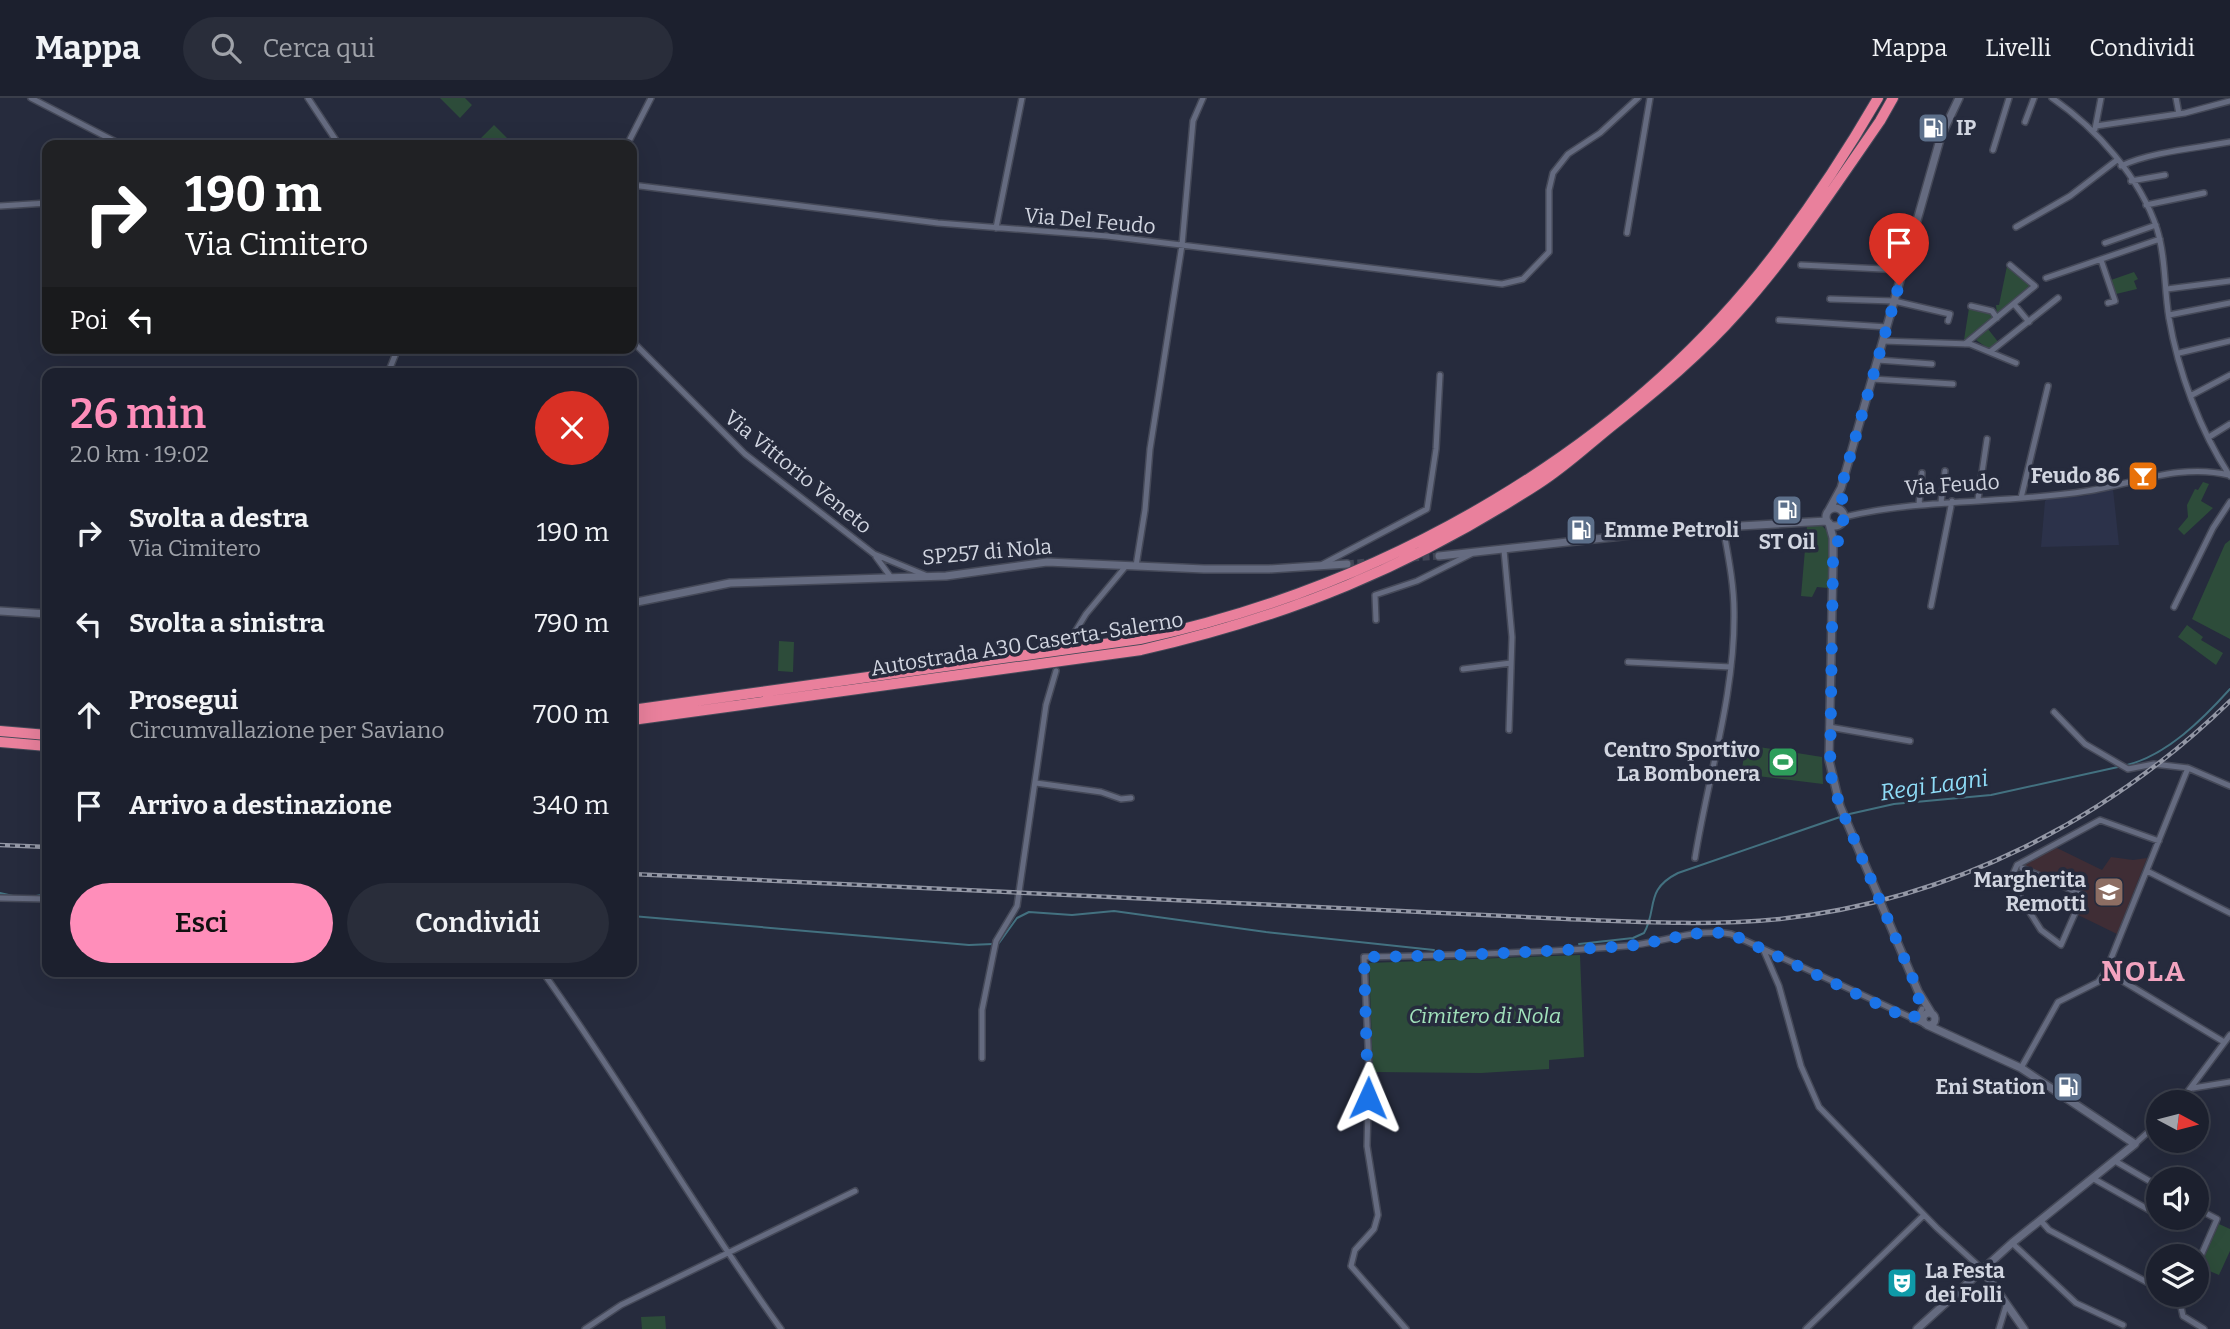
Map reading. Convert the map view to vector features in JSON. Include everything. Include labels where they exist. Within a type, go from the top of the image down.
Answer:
[{"type":"highway","name":"Autostrada A30 Caserta-Salerno","points":[[637,709],[1140,639],[1208,624],[1276,603],[1387,558],[1434,535],[1533,474],[1602,425],[1668,370],[1777,250],[1828,179],[1878,98]]},
{"type":"highway","name":"Autostrada A30 Caserta-Salerno","points":[[637,719],[1141,650],[1212,634],[1281,613],[1392,568],[1439,544],[1541,483],[1675,376],[1737,313],[1787,253],[1880,121],[1893,98]]},
{"type":"highway","points":[[0,731],[42,735]]},
{"type":"highway","points":[[0,742],[42,746]]},
{"type":"main road","points":[[1957,1038],[1933,1016],[1918,991],[1840,806],[1829,760],[1833,538],[1828,517],[1841,488],[1941,136],[1959,98]]},
{"type":"main road","points":[[1833,561],[1842,517],[1841,488]]},
{"type":"main road","points":[[1828,517],[1837,508],[1842,517]]},
{"type":"main road","points":[[1439,556],[1842,517]]},
{"type":"main road","name":"SP257 di Nola","points":[[637,602],[730,583],[874,576],[929,577],[1047,562],[1269,569],[1347,564]]},
{"type":"main road","points":[[0,611],[42,614]]},
{"type":"main road","points":[[1918,991],[1925,1023]]},
{"type":"main road","points":[[1925,1023],[1933,1023],[1933,1016]]},
{"type":"main road","points":[[1917,1329],[2012,1243],[2135,1144],[2021,1068],[1925,1023]]},
{"type":"main road","points":[[1982,1269],[2024,1329]]},
{"type":"street","points":[[31,98],[112,140]]},
{"type":"street","points":[[308,98],[336,140]]},
{"type":"street","points":[[629,140],[650,100],[641,98]]},
{"type":"street","points":[[637,186],[996,228],[1022,98]]},
{"type":"street","name":"Via Del Feudo","points":[[996,228],[1182,245],[1450,279],[1502,284],[1517,281],[1529,274],[1549,252],[1549,190],[1560,162],[1600,133],[1638,98]]},
{"type":"street","points":[[1627,233],[1650,98]]},
{"type":"street","points":[[1993,149],[2009,98]]},
{"type":"street","points":[[2025,122],[2034,98]]},
{"type":"street","points":[[2052,98],[2094,129],[2131,181],[2156,225],[2169,315],[2179,353],[2209,437],[2229,475]]},
{"type":"street","points":[[2094,129],[2101,98]]},
{"type":"street","points":[[2176,98],[2179,114]]},
{"type":"street","points":[[1136,566],[1145,510],[1150,449],[1182,245],[1193,121],[1201,99]]},
{"type":"street","points":[[2094,129],[2179,114],[2230,101]]},
{"type":"street","points":[[2016,227],[2070,196],[2119,163],[2182,148],[2230,142]]},
{"type":"street","points":[[2131,181],[2165,175]]},
{"type":"street","points":[[2146,205],[2204,193]]},
{"type":"street","points":[[0,206],[42,202]]},
{"type":"street","points":[[2105,243],[2156,225]]},
{"type":"street","points":[[2046,278],[2160,239]]},
{"type":"street","points":[[2101,260],[2115,301],[2108,303]]},
{"type":"street","points":[[1801,265],[1903,270]]},
{"type":"street","points":[[1965,344],[2035,285],[2010,265]]},
{"type":"street","points":[[2167,289],[2230,281]]},
{"type":"street","points":[[1990,352],[2058,298]]},
{"type":"street","points":[[1830,299],[1894,301],[1950,314],[1948,321]]},
{"type":"street","points":[[2169,315],[2230,303]]},
{"type":"street","points":[[2014,304],[2029,321]]},
{"type":"street","points":[[1970,306],[1992,311],[1997,318]]},
{"type":"street","points":[[1779,320],[1887,327]]},
{"type":"street","points":[[1883,341],[1965,344],[2016,363]]},
{"type":"street","points":[[2179,353],[2230,341]]},
{"type":"street","name":"Via Vittorio Veneto","points":[[637,346],[745,454],[874,554],[929,577]]},
{"type":"street","points":[[1878,360],[1932,364]]},
{"type":"street","points":[[1320,566],[1427,509],[1436,450],[1440,375]]},
{"type":"street","points":[[2192,395],[2230,375]]},
{"type":"street","points":[[1872,379],[1953,384]]},
{"type":"street","points":[[2021,498],[2048,386]]},
{"type":"street","points":[[2209,437],[2230,424]]},
{"type":"street","points":[[1978,499],[1987,439]]},
{"type":"street","points":[[2213,472],[2223,465]]},
{"type":"street","points":[[1941,502],[1945,471]]},
{"type":"street","name":"Via Feudo","points":[[1842,517],[1919,504],[2087,491],[2162,475],[2213,472],[2229,475]]},
{"type":"street","points":[[1919,504],[1922,473]]},
{"type":"street","points":[[1931,606],[1952,501]]},
{"type":"street","points":[[2174,607],[2213,528],[2230,502]]},
{"type":"street","points":[[1695,858],[1724,719],[1731,667],[1734,593],[1723,527]]},
{"type":"street","points":[[1504,550],[1511,663],[1509,730]]},
{"type":"street","points":[[1376,620],[1375,595],[1417,581],[1474,553]]},
{"type":"street","points":[[874,554],[890,576]]},
{"type":"street","points":[[874,576],[880,571],[880,563]]},
{"type":"street","points":[[1067,645],[1086,614],[1126,566]]},
{"type":"street","points":[[1628,662],[1731,667]]},
{"type":"street","points":[[1463,669],[1511,663]]},
{"type":"street","points":[[982,1058],[982,1010],[996,944],[1017,906],[1046,705],[1056,671]]},
{"type":"street","points":[[2054,712],[2085,744],[2128,769],[2154,764],[2188,768],[2230,786]]},
{"type":"street","points":[[1829,727],[1910,741]]},
{"type":"street","points":[[2021,1068],[2059,1002],[2098,982],[2106,971],[2188,768]]},
{"type":"street","points":[[1035,783],[1101,792],[1121,799],[1131,798]]},
{"type":"street","points":[[2022,868],[2083,895],[2061,945],[2041,930],[2010,881],[2017,865],[2100,820],[2159,841]]},
{"type":"street","points":[[2147,871],[2230,913]]},
{"type":"street","points":[[0,898],[42,899]]},
{"type":"street","points":[[1406,1329],[1351,1266],[1355,1250],[1374,1229],[1378,1214],[1367,1146],[1369,1068],[1364,957],[1531,953],[1633,945],[1678,934],[1718,932],[1731,934],[1909,1019],[1925,1023]]},
{"type":"street","points":[[1764,951],[1779,986],[1801,1066],[1819,1107],[1924,1215],[1982,1269]]},
{"type":"street","points":[[2106,971],[2224,1042]]},
{"type":"street","points":[[546,977],[625,1088],[727,1254],[781,1329]]},
{"type":"street","points":[[1909,1019],[1918,1017],[1922,1009]]},
{"type":"street","points":[[2193,1088],[2230,1035]]},
{"type":"street","points":[[2193,1088],[2230,1082]]},
{"type":"street","points":[[2135,1144],[2146,1134]]},
{"type":"street","points":[[2115,1161],[2146,1179]]},
{"type":"street","points":[[2094,1178],[2146,1208]]},
{"type":"street","points":[[584,1329],[621,1305],[855,1191]]},
{"type":"street","points":[[1805,1329],[1924,1215]]},
{"type":"street","points":[[2206,1244],[2217,1219],[2209,1215]]},
{"type":"street","points":[[2041,1221],[2049,1230],[2146,1282]]},
{"type":"street","points":[[2012,1243],[2076,1303],[2123,1325]]},
{"type":"street","points":[[1998,1329],[2006,1306]]},
{"type":"street","points":[[2180,1307],[2183,1316],[2204,1329]]},
{"type":"shaded area","points":[[2113,489],[2119,545],[2041,547],[2045,501],[2048,498],[2083,496]]},
{"type":"shaded area","name":"Margherita Remotti","points":[[2055,847],[2102,870],[2111,857],[2133,860],[2147,858],[2117,934],[2076,914],[2086,894],[2022,864]]},
{"type":"green space","points":[[440,98],[465,98],[472,105],[460,118]]},
{"type":"green space","points":[[494,125],[509,140],[479,140]]},
{"type":"green space","points":[[2007,266],[2033,285],[1997,315],[1996,305],[1999,305]]},
{"type":"green space","points":[[2134,272],[2138,279],[2134,281],[2137,289],[2116,294],[2111,280]]},
{"type":"green space","points":[[1969,308],[1990,312],[1993,317],[1964,340]]},
{"type":"green space","points":[[1988,329],[1999,343],[1989,349],[1976,340]]},
{"type":"green space","points":[[2203,482],[2209,484],[2201,501],[2213,508],[2184,535],[2178,529],[2188,517],[2187,505],[2195,489],[2198,490]]},
{"type":"green space","points":[[1821,525],[1826,530],[1831,545],[1828,588],[1817,587],[1812,597],[1801,596],[1807,526]]},
{"type":"green space","points":[[2230,540],[2230,639],[2192,619],[2225,544]]},
{"type":"green space","points":[[2187,625],[2203,637],[2201,640],[2223,653],[2216,665],[2178,637]]},
{"type":"green space","points":[[779,641],[794,642],[793,672],[778,671]]},
{"type":"green space","name":"Centro Sportivo La Bombonera","points":[[1746,745],[1822,757],[1823,784],[1741,774]]},
{"type":"green space","name":"Cimitero di Nola","points":[[1580,955],[1584,1057],[1549,1060],[1549,1069],[1481,1073],[1373,1072],[1369,963]]},
{"type":"green space","points":[[2219,1224],[2230,1229],[2230,1251],[2219,1275],[2209,1271],[2209,1247]]},
{"type":"green space","points":[[665,1316],[666,1329],[642,1329],[641,1317]]},
{"type":"waterway","name":"Regi Lagni","points":[[2127,765],[2170,744],[2196,724],[2230,689]]},
{"type":"waterway","name":"Regi Lagni","points":[[1845,815],[1894,804],[1991,795],[2118,767]]},
{"type":"waterway","name":"Regi Lagni","points":[[1579,944],[1633,938],[1644,933],[1656,893],[1667,879],[1678,873],[1840,817]]},
{"type":"waterway","points":[[0,893],[13,896]]},
{"type":"waterway","points":[[36,896],[42,895]]},
{"type":"waterway","points":[[999,943],[1017,918],[1029,912],[1072,915],[1114,911],[1266,932],[1434,950]]},
{"type":"waterway","points":[[637,916],[969,945],[993,944]]},
{"type":"tunnel","points":[[1412,558],[1439,556]]},
{"type":"tunnel","points":[[1347,564],[1368,562]]},
{"type":"railway","points":[[637,874],[1620,921],[1700,923],[1780,919],[1843,909],[1905,894],[1965,873],[2023,848],[2079,818],[2132,783],[2182,744],[2230,701]]},
{"type":"railway","points":[[0,845],[42,847]]},
{"type":"place","name":"IP","points":[[1933,128]]},
{"type":"place","name":"Feudo 86","points":[[2143,476]]},
{"type":"place","name":"ST Oil","points":[[1787,510]]},
{"type":"place","name":"Emme Petroli","points":[[1581,530]]},
{"type":"place","name":"Centro Sportivo La Bombonera","points":[[1783,762]]},
{"type":"place","name":"Margherita Remotti","points":[[2109,892]]},
{"type":"place","name":"Eni Station","points":[[2068,1087]]},
{"type":"place","name":"La Festa dei Folli","points":[[1902,1283]]},
{"type":"district","name":"NOLA","points":[[2144,971]]},
{"type":"route","points":[[1368,1098],[1364,957],[1519,954],[1633,945],[1678,934],[1718,932],[1731,934],[1909,1019],[1920,1014],[1922,1009],[1918,991],[1840,806],[1829,760],[1833,561],[1844,517],[1841,488],[1899,285]]}]
